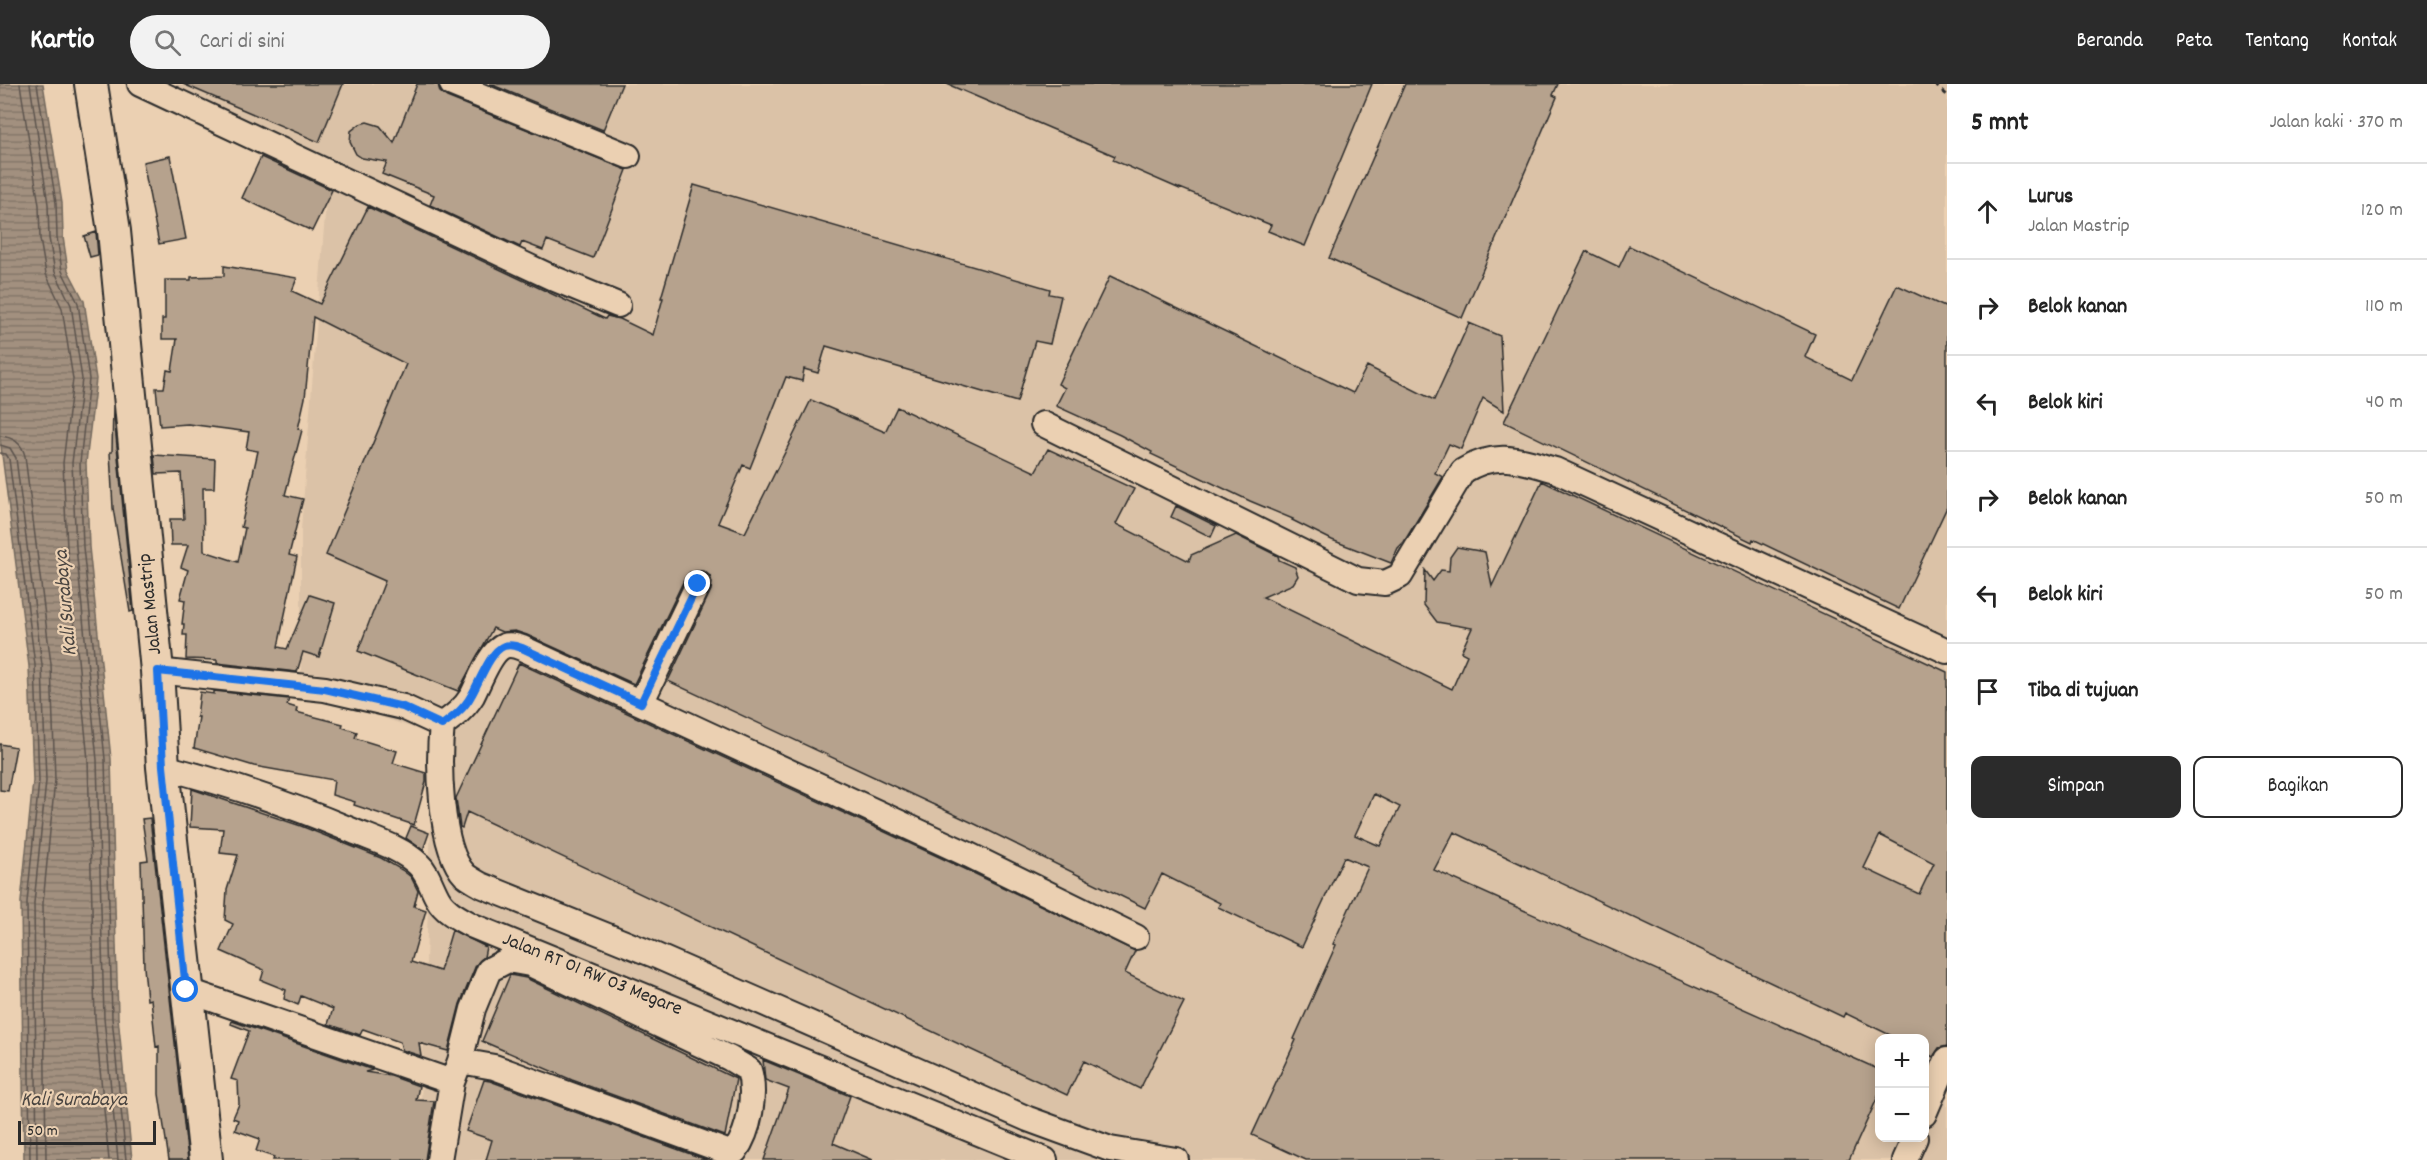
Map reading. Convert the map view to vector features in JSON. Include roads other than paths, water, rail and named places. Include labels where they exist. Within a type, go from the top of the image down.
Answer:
[{"type":"main road","name":"Jalan Mastrip","points":[[91,84],[114,231],[158,671],[163,766],[206,1160]]},
{"type":"street","points":[[140,84],[555,279],[618,305]]},
{"type":"street","points":[[452,84],[628,156]]},
{"type":"street","points":[[1043,424],[1358,580],[1385,583],[1400,576],[1463,471],[1476,462],[1492,458],[1516,459],[1555,470],[1947,651]]},
{"type":"street","points":[[641,703],[698,584]]},
{"type":"street","points":[[1136,937],[969,855],[522,648],[502,646],[493,655],[471,696],[459,712],[442,725],[440,776],[449,845],[464,874],[481,885],[652,954],[1028,1119],[1110,1149],[1176,1160]]},
{"type":"street","points":[[158,671],[325,689],[403,707],[442,725]]},
{"type":"street","name":"Jalan RT 01 RW 03 Megare","points":[[163,766],[295,807],[393,848],[418,864],[431,884],[438,901],[448,911],[473,926],[1045,1160]]},
{"type":"street","points":[[186,990],[456,1071],[494,1067],[727,1152],[735,1151],[741,1143],[753,1099],[753,1082],[749,1070],[729,1058],[530,964],[508,960],[489,970],[473,1009],[456,1071],[438,1160]]},
{"type":"street","points":[[1929,1102],[1947,1060]]},
{"type":"street","points":[[1905,1160],[1913,1142]]},
{"type":"water","name":"Kali Surabaya","points":[[0,84],[43,84],[62,203],[63,237],[68,270],[84,301],[96,379],[86,463],[89,547],[111,759],[118,1017],[132,1160],[24,1160],[21,902],[33,781],[29,666],[0,439]]}]
